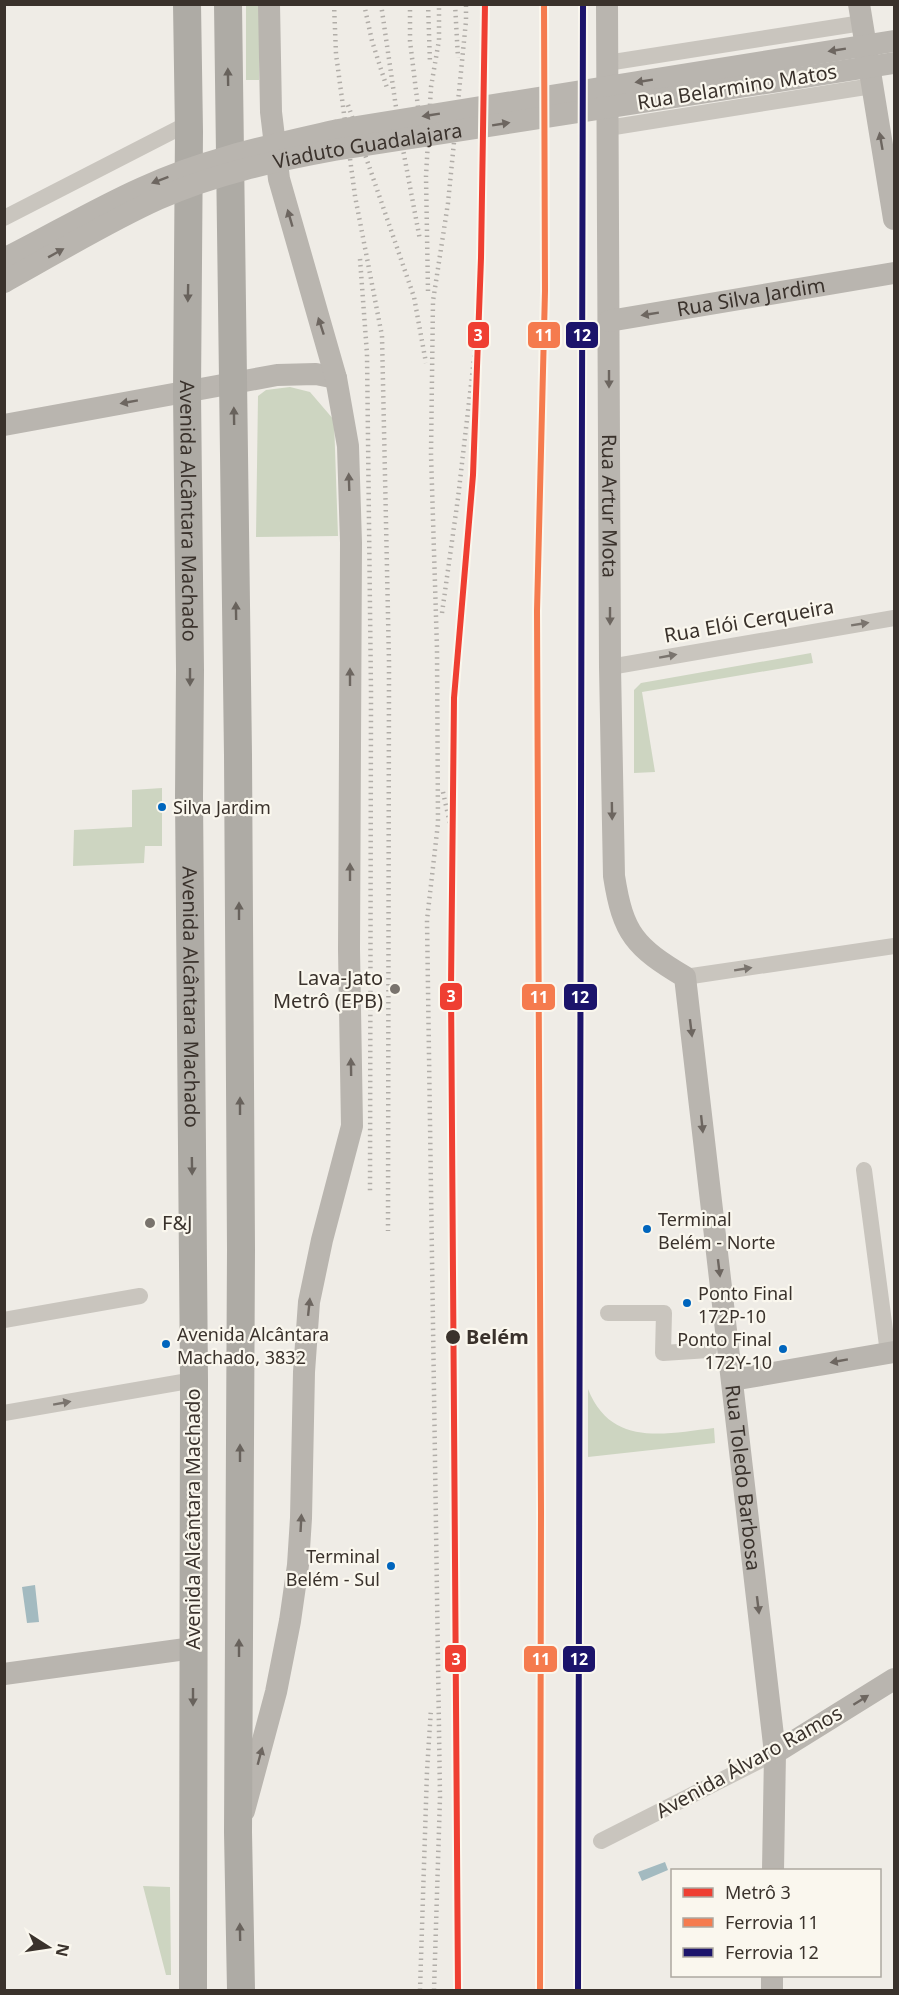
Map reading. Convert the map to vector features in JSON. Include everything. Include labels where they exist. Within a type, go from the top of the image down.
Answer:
[{"type":"highway","name":"Avenida Alcântara Machado","points":[[187,4],[189,123],[187,392],[194,1380],[193,1990]]},
{"type":"highway","points":[[228,4],[238,755],[241,1225],[238,1832],[241,1990]]},
{"type":"street","points":[[238,1832],[276,1692],[290,1621],[298,1565],[301,1518],[304,1372],[309,1302],[322,1240],[352,1126],[349,949],[350,500],[348,446],[336,378],[279,179],[271,112],[269,4]]},
{"type":"street","name":"Rua Artur Mota","points":[[607,4],[612,855],[618,904],[632,937],[661,963],[685,977]]},
{"type":"street","points":[[608,63],[861,14],[894,219]]},
{"type":"street","name":"Viaduto Guadalajara","points":[[4,259],[142,188],[207,163],[269,145],[338,130],[894,41]]},
{"type":"street","name":"Viaduto Guadalajara","points":[[4,282],[114,221],[159,199],[213,179],[273,161],[894,63]]},
{"type":"street","name":"Rua Belarmino Matos","points":[[608,129],[872,86]]},
{"type":"street","points":[[4,218],[189,123]]},
{"type":"street","name":"Rua Silva Jardim","points":[[609,321],[894,273]]},
{"type":"street","points":[[4,425],[233,382],[295,374],[316,374],[336,378]]},
{"type":"street","name":"Rua Elói Cerqueira","points":[[610,667],[894,618]]},
{"type":"street","points":[[685,977],[894,945]]},
{"type":"street","name":"Rua Toledo Barbosa","points":[[685,977],[775,1753],[773,1869]]},
{"type":"street","points":[[732,1380],[891,1352],[864,1170]]},
{"type":"street","points":[[4,1320],[140,1296]]},
{"type":"street","points":[[608,1313],[664,1313],[663,1353],[709,1350]]},
{"type":"street","points":[[4,1413],[194,1380]]},
{"type":"street","points":[[4,1674],[193,1648]]},
{"type":"street","name":"Avenida Álvaro Ramos","points":[[601,1841],[775,1753],[894,1679]]},
{"type":"green space","points":[[246,5],[259,5],[259,80],[246,80]]},
{"type":"green space","points":[[290,387],[310,392],[334,420],[338,536],[256,537],[258,396],[266,390]]},
{"type":"green space","points":[[811,653],[813,663],[642,692],[655,772],[634,773],[634,690],[641,683]]},
{"type":"green space","points":[[162,788],[162,846],[145,846],[144,863],[73,866],[74,830],[132,827],[132,790]]},
{"type":"green space","points":[[588,1389],[598,1408],[610,1420],[625,1428],[658,1434],[714,1428],[715,1443],[588,1457]]},
{"type":"green space","points":[[143,1886],[170,1887],[171,1975],[166,1975]]},
{"type":"water","points":[[35,1585],[39,1622],[27,1623],[22,1587]]},
{"type":"water","points":[[665,1862],[668,1870],[642,1881],[638,1872]]},
{"type":"railway","points":[[334,4],[336,54],[355,196],[382,336],[389,662],[388,1231]]},
{"type":"railway","points":[[364,4],[372,41],[387,88]]},
{"type":"railway","points":[[381,4],[399,128],[420,240]]},
{"type":"railway","points":[[410,4],[410,41],[422,140]]},
{"type":"railway","points":[[428,4],[430,63]]},
{"type":"railway","points":[[428,291],[426,176],[431,87],[439,40],[439,4]]},
{"type":"railway","points":[[455,4],[458,58]]},
{"type":"railway","points":[[434,1990],[440,1797],[427,920],[438,823],[437,649],[431,454],[433,301],[448,203],[466,4]]},
{"type":"railway","points":[[348,105],[414,297],[426,363]]},
{"type":"railway","points":[[360,259],[367,354],[371,692],[370,1194]]},
{"type":"railway","points":[[442,613],[479,315]]},
{"type":"railway","points":[[443,792],[454,842]]},
{"type":"railway","points":[[420,1990],[431,1709]]},
{"type":"metro line","name":"3","points":[[458,1990],[451,987],[454,698],[473,475],[481,258],[485,4]]},
{"type":"rail line","name":"11","points":[[540,1990],[541,1512],[537,611],[545,291],[544,4]]},
{"type":"rail line","name":"12","points":[[578,1990],[583,4]]},
{"type":"place","name":"Silva Jardim","points":[[162,807]]},
{"type":"place","name":"Lava-Jato Metrô (EPB)","points":[[395,989]]},
{"type":"place","name":"F&J","points":[[150,1223]]},
{"type":"place","name":"Terminal Belém - Norte","points":[[647,1229]]},
{"type":"place","name":"Ponto Final 172P-10","points":[[687,1303]]},
{"type":"place","name":"Belém","points":[[453,1337]]},
{"type":"place","name":"Avenida Alcântara Machado, 3832","points":[[166,1344]]},
{"type":"place","name":"Ponto Final 172Y-10","points":[[783,1349]]},
{"type":"place","name":"Terminal Belém - Sul","points":[[391,1566]]}]
